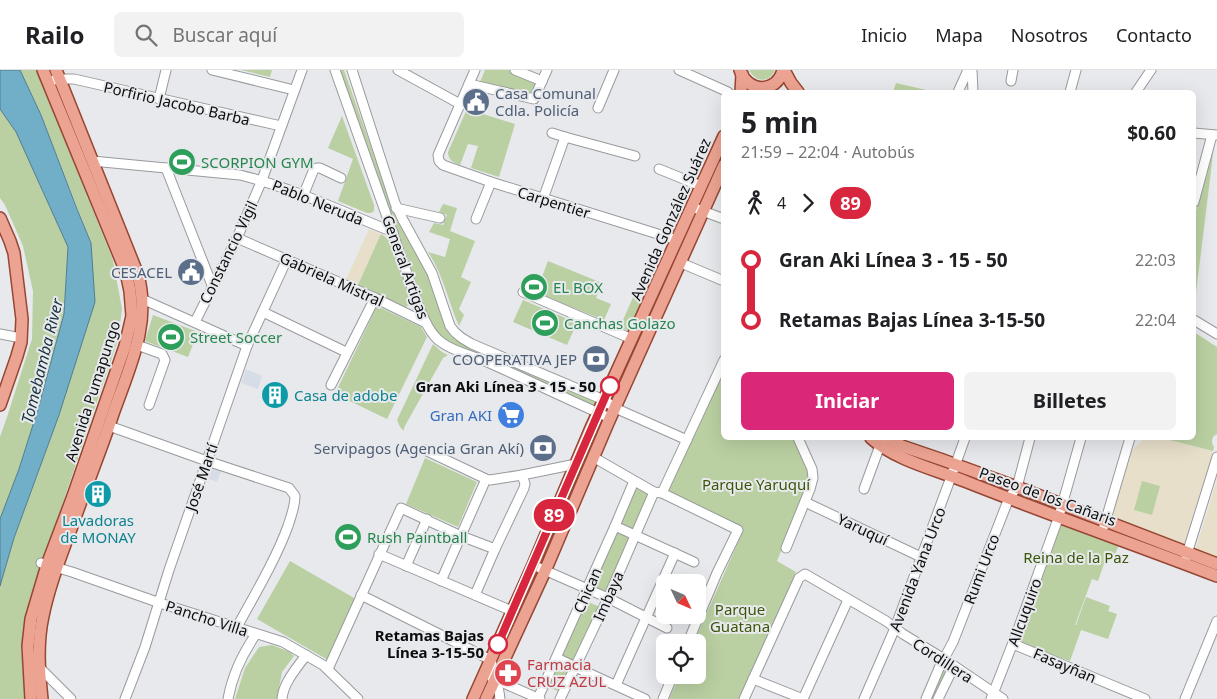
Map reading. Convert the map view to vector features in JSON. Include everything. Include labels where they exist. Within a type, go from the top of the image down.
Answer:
[{"type":"main road","name":"Avenida Pumapungo","points":[[43,70],[52,79],[92,161],[138,274],[142,299],[142,319],[137,345],[109,426],[48,565]]},
{"type":"main road","points":[[741,71],[746,81],[751,85],[768,90],[778,80],[783,70]]},
{"type":"main road","points":[[783,70],[796,90]]},
{"type":"main road","points":[[741,71],[742,90]]},
{"type":"main road","name":"Avenida Pumapungo","points":[[31,699],[48,565],[119,364],[132,316],[126,272],[52,79]]},
{"type":"main road","name":"Avenida González Suárez","points":[[486,699],[491,660],[512,610],[598,413],[721,143]]},
{"type":"main road","name":"Avenida González Suárez","points":[[473,699],[490,677],[545,571],[593,457],[721,172]]},
{"type":"main road","points":[[0,218],[14,253],[22,313],[21,338],[17,356],[4,384],[0,405]]},
{"type":"main road","name":"Paseo de los Cañaris","points":[[881,440],[956,464],[1106,521],[1186,558],[1217,576]]},
{"type":"main road","name":"Paseo de los Cañaris","points":[[881,440],[897,455],[1009,498],[1102,532],[1186,558],[1217,564]]},
{"type":"main road","name":"Avenida Pumapungo","points":[[34,667],[42,699]]},
{"type":"street","points":[[159,99],[166,70]]},
{"type":"street","points":[[212,70],[294,90]]},
{"type":"street","name":"Constancio Vigil","points":[[195,322],[262,180],[302,70]]},
{"type":"street","name":"General Artigas","points":[[335,70],[426,323],[435,337],[450,348],[484,360],[598,413],[613,413]]},
{"type":"street","name":"General Artigas","points":[[352,70],[396,208],[432,273],[453,331],[461,338],[489,351],[604,400],[613,413]]},
{"type":"street","points":[[398,70],[460,104],[475,70]]},
{"type":"street","points":[[516,70],[542,81]]},
{"type":"street","points":[[469,84],[534,99],[547,70]]},
{"type":"street","points":[[598,108],[614,70]]},
{"type":"street","points":[[679,70],[724,90]]},
{"type":"street","points":[[959,90],[968,70]]},
{"type":"street","points":[[972,70],[973,90]]},
{"type":"street","points":[[1011,80],[1013,70]]},
{"type":"street","points":[[1071,90],[1076,70]]},
{"type":"street","points":[[1137,90],[1151,70]]},
{"type":"street","name":"Porfirio Jacobo Barba","points":[[52,79],[74,79],[281,126]]},
{"type":"street","name":"Carpentier","points":[[460,104],[438,155],[439,161],[443,165],[543,199],[677,240]]},
{"type":"street","points":[[552,133],[635,156]]},
{"type":"street","points":[[1196,133],[1214,135],[1196,195]]},
{"type":"street","points":[[543,199],[565,137]]},
{"type":"street","name":"Pablo Neruda","points":[[92,161],[240,174],[262,180],[393,232]]},
{"type":"street","points":[[166,168],[212,285]]},
{"type":"street","points":[[303,196],[314,169],[320,168],[341,178]]},
{"type":"street","points":[[658,169],[701,186]]},
{"type":"street","points":[[476,219],[491,182]]},
{"type":"street","points":[[692,206],[721,218]]},
{"type":"street","points":[[396,208],[440,218]]},
{"type":"street","name":"Gabriela Mistral","points":[[236,238],[287,259],[426,323]]},
{"type":"street","name":"José Martí","points":[[125,699],[145,647],[169,570],[247,346],[287,259]]},
{"type":"street","points":[[680,263],[721,280]]},
{"type":"street","points":[[523,292],[632,339]]},
{"type":"street","points":[[331,385],[374,298]]},
{"type":"street","points":[[142,299],[247,346]]},
{"type":"street","points":[[263,312],[346,352]]},
{"type":"street","points":[[1196,321],[1217,334]]},
{"type":"street","points":[[0,334],[21,338]]},
{"type":"street","points":[[137,345],[162,354],[165,360],[149,406]]},
{"type":"street","points":[[484,360],[489,351]]},
{"type":"street","name":"Imbaya","points":[[560,699],[608,598],[635,534],[687,440],[721,366]]},
{"type":"street","points":[[613,413],[687,440]]},
{"type":"street","points":[[109,426],[288,488],[295,496],[295,505],[274,559],[237,627]]},
{"type":"street","points":[[786,548],[813,478],[812,469],[799,440]]},
{"type":"street","points":[[864,489],[881,440]]},
{"type":"street","name":"Avenida Yana Urco","points":[[864,699],[895,628],[964,440]]},
{"type":"street","name":"Rumi Urco","points":[[926,699],[953,642],[1009,498],[1017,487],[1029,440]]},
{"type":"street","name":"Allcuquiro","points":[[992,696],[1013,644],[1059,516],[1080,440]]},
{"type":"street","points":[[1102,532],[1129,440]]},
{"type":"street","points":[[424,450],[486,479],[498,480],[576,464]]},
{"type":"street","points":[[1186,558],[1217,456]]},
{"type":"street","points":[[593,457],[634,481],[738,530],[717,573],[691,634]]},
{"type":"street","points":[[475,595],[524,488],[525,484],[522,475]]},
{"type":"street","points":[[441,581],[486,479]]},
{"type":"street","name":"Chican","points":[[539,699],[634,481]]},
{"type":"street","name":"Yaruquí","points":[[805,502],[922,557]]},
{"type":"street","points":[[328,669],[401,508],[461,536],[495,549]]},
{"type":"street","points":[[406,566],[427,519]]},
{"type":"street","points":[[615,526],[694,562]]},
{"type":"street","points":[[616,685],[675,553]]},
{"type":"street","points":[[379,554],[512,610]]},
{"type":"street","name":"Pancho Villa","points":[[48,565],[283,642],[328,669],[358,699]]},
{"type":"street","points":[[533,565],[608,598],[667,628]]},
{"type":"street","name":"Cordillera","points":[[752,679],[799,578],[805,574],[886,621],[954,666],[992,696],[1003,699]]},
{"type":"street","points":[[361,595],[491,660]]},
{"type":"street","points":[[744,699],[752,679],[803,699],[848,600]]},
{"type":"street","points":[[1185,699],[1217,621]]},
{"type":"street","points":[[228,699],[231,685],[249,644],[256,634]]},
{"type":"street","name":"Fasayñan","points":[[1013,644],[1145,699]]},
{"type":"street","points":[[282,699],[282,693],[286,684],[306,655]]},
{"type":"street","points":[[557,658],[645,699]]},
{"type":"street","points":[[938,699],[954,666]]},
{"type":"street","points":[[34,667],[71,699]]},
{"type":"street","points":[[490,677],[539,699]]},
{"type":"street","points":[[490,677],[499,690],[500,699]]},
{"type":"street","points":[[663,699],[670,684]]},
{"type":"shaded area","points":[[369,229],[388,239],[410,296],[410,305],[405,307],[346,280]]},
{"type":"shaded area","points":[[246,369],[262,376],[258,389],[241,383]]},
{"type":"shaded area","points":[[1142,440],[1170,440],[1213,451],[1183,546],[1110,519],[1133,449]]},
{"type":"shaded area","points":[[209,465],[222,469],[217,482],[205,477]]},
{"type":"shaded area","points":[[1217,480],[1217,558],[1196,548]]},
{"type":"green space","points":[[20,70],[36,70],[113,260],[122,309],[118,340],[41,567],[21,648],[26,699],[0,699],[0,586],[14,538],[59,415],[91,243],[41,115]]},
{"type":"green space","points":[[241,70],[272,70],[270,77]]},
{"type":"green space","points":[[339,70],[344,70],[394,212],[430,277],[456,338],[464,345],[485,354],[484,356],[447,341],[432,326],[420,298],[411,267]]},
{"type":"green space","points":[[485,70],[509,70],[539,83],[533,96],[480,82]]},
{"type":"green space","points":[[749,70],[775,70],[769,77],[762,80],[755,77]]},
{"type":"green space","points":[[896,83],[926,90],[894,90]]},
{"type":"green space","points":[[0,109],[16,132],[68,247],[64,314],[38,409],[19,469],[0,519],[0,437],[32,339],[33,291],[23,246],[0,198]]},
{"type":"green space","points":[[467,109],[515,124],[499,177],[471,168],[478,146],[468,144],[460,165],[453,162],[449,157],[448,152]]},
{"type":"green space","points":[[342,116],[374,205],[374,211],[371,213],[338,201],[353,159],[328,148]]},
{"type":"green space","points":[[1214,146],[1196,293],[1196,211]]},
{"type":"green space","points":[[443,204],[457,208],[450,231],[475,241],[461,277],[471,282],[459,309],[464,315],[459,326],[442,279],[428,252],[445,257],[450,239],[429,232],[434,223],[443,225],[447,215],[439,212]]},
{"type":"green space","points":[[381,234],[388,239],[410,296],[410,305],[405,307],[358,285]]},
{"type":"green space","points":[[548,261],[602,283],[596,298],[611,304],[604,320],[536,293]]},
{"type":"green space","points":[[634,295],[645,300],[631,332],[620,327]]},
{"type":"green space","name":"Canchas Golazo","points":[[523,300],[577,323],[567,345],[513,322]]},
{"type":"green space","points":[[377,306],[421,327],[427,337],[387,419],[335,394]]},
{"type":"green space","name":"Street Soccer","points":[[153,315],[198,332],[188,357],[145,341]]},
{"type":"green space","points":[[1196,333],[1217,347],[1217,434],[1212,440],[1213,451],[1170,440],[1196,440]]},
{"type":"green space","points":[[433,344],[448,355],[443,358],[406,424],[404,431],[397,420]]},
{"type":"green space","points":[[513,364],[597,401],[593,407],[512,369]]},
{"type":"green space","points":[[721,373],[721,440],[796,440],[809,469],[809,483],[777,561],[796,572],[740,699],[669,699],[676,684],[706,684],[706,634],[698,634],[702,624],[706,624],[706,615],[739,540],[736,538],[740,529],[664,493]]},
{"type":"green space","points":[[596,417],[608,423],[506,658],[495,652]]},
{"type":"green space","points":[[425,458],[477,482],[458,527],[406,504]]},
{"type":"green space","points":[[1142,481],[1160,486],[1152,515],[1134,510]]},
{"type":"green space","points":[[635,487],[649,493],[633,530],[618,524]]},
{"type":"green space","name":"Reina de la Paz","points":[[1059,521],[1120,543],[1115,554],[1108,552],[1098,581],[1092,579],[1075,625],[1086,597],[1110,606],[1108,611],[1117,614],[1108,639],[1081,630],[1070,661],[1015,642]]},
{"type":"green space","points":[[616,529],[633,537],[607,595],[590,587]]},
{"type":"green space","points":[[290,561],[361,602],[328,660],[257,619]]},
{"type":"green space","points":[[586,601],[600,607],[575,663],[561,656]]},
{"type":"green space","points":[[272,645],[290,652],[294,656],[282,672],[277,699],[235,699],[245,668],[259,647]]},
{"type":"green space","points":[[559,663],[571,668],[560,692],[548,687]]},
{"type":"green space","points":[[946,664],[949,668],[935,699],[928,699]]},
{"type":"water","points":[[0,70],[20,70],[41,115],[91,243],[95,302],[59,415],[14,538],[0,586],[0,519],[19,469],[38,409],[64,314],[68,247],[16,132],[0,109]]},
{"type":"bus line","name":"89","points":[[498,644],[610,386]]},
{"type":"place","name":"Casa Comunal Cdla. Policía","points":[[476,102]]},
{"type":"place","name":"SCORPION GYM","points":[[182,162]]},
{"type":"place","name":"CESACEL","points":[[191,272]]},
{"type":"place","name":"EL BOX","points":[[534,287]]},
{"type":"place","name":"Canchas Golazo","points":[[545,323]]},
{"type":"place","name":"Street Soccer","points":[[171,337]]},
{"type":"place","name":"COOPERATIVA JEP","points":[[596,359]]},
{"type":"place","name":"Gran Aki Línea 3 - 15 - 50","points":[[610,386]]},
{"type":"place","name":"Casa de adobe","points":[[275,395]]},
{"type":"place","name":"Gran AKI","points":[[511,415]]},
{"type":"place","name":"Servipagos (Agencia Gran Akí)","points":[[543,448]]},
{"type":"place","name":"Lavadoras de MONAY","points":[[98,494]]},
{"type":"place","name":"Rush Paintball","points":[[348,537]]},
{"type":"place","name":"Retamas Bajas Línea 3-15-50","points":[[498,644]]},
{"type":"place","name":"Farmacia CRUZ AZUL","points":[[508,673]]},
{"type":"water label","name":"Tomebamba River","points":[[42,361]]},
{"type":"park label","name":"Parque Yaruquí","points":[[756,484]]},
{"type":"park label","name":"Parque Guatana","points":[[740,618]]}]
